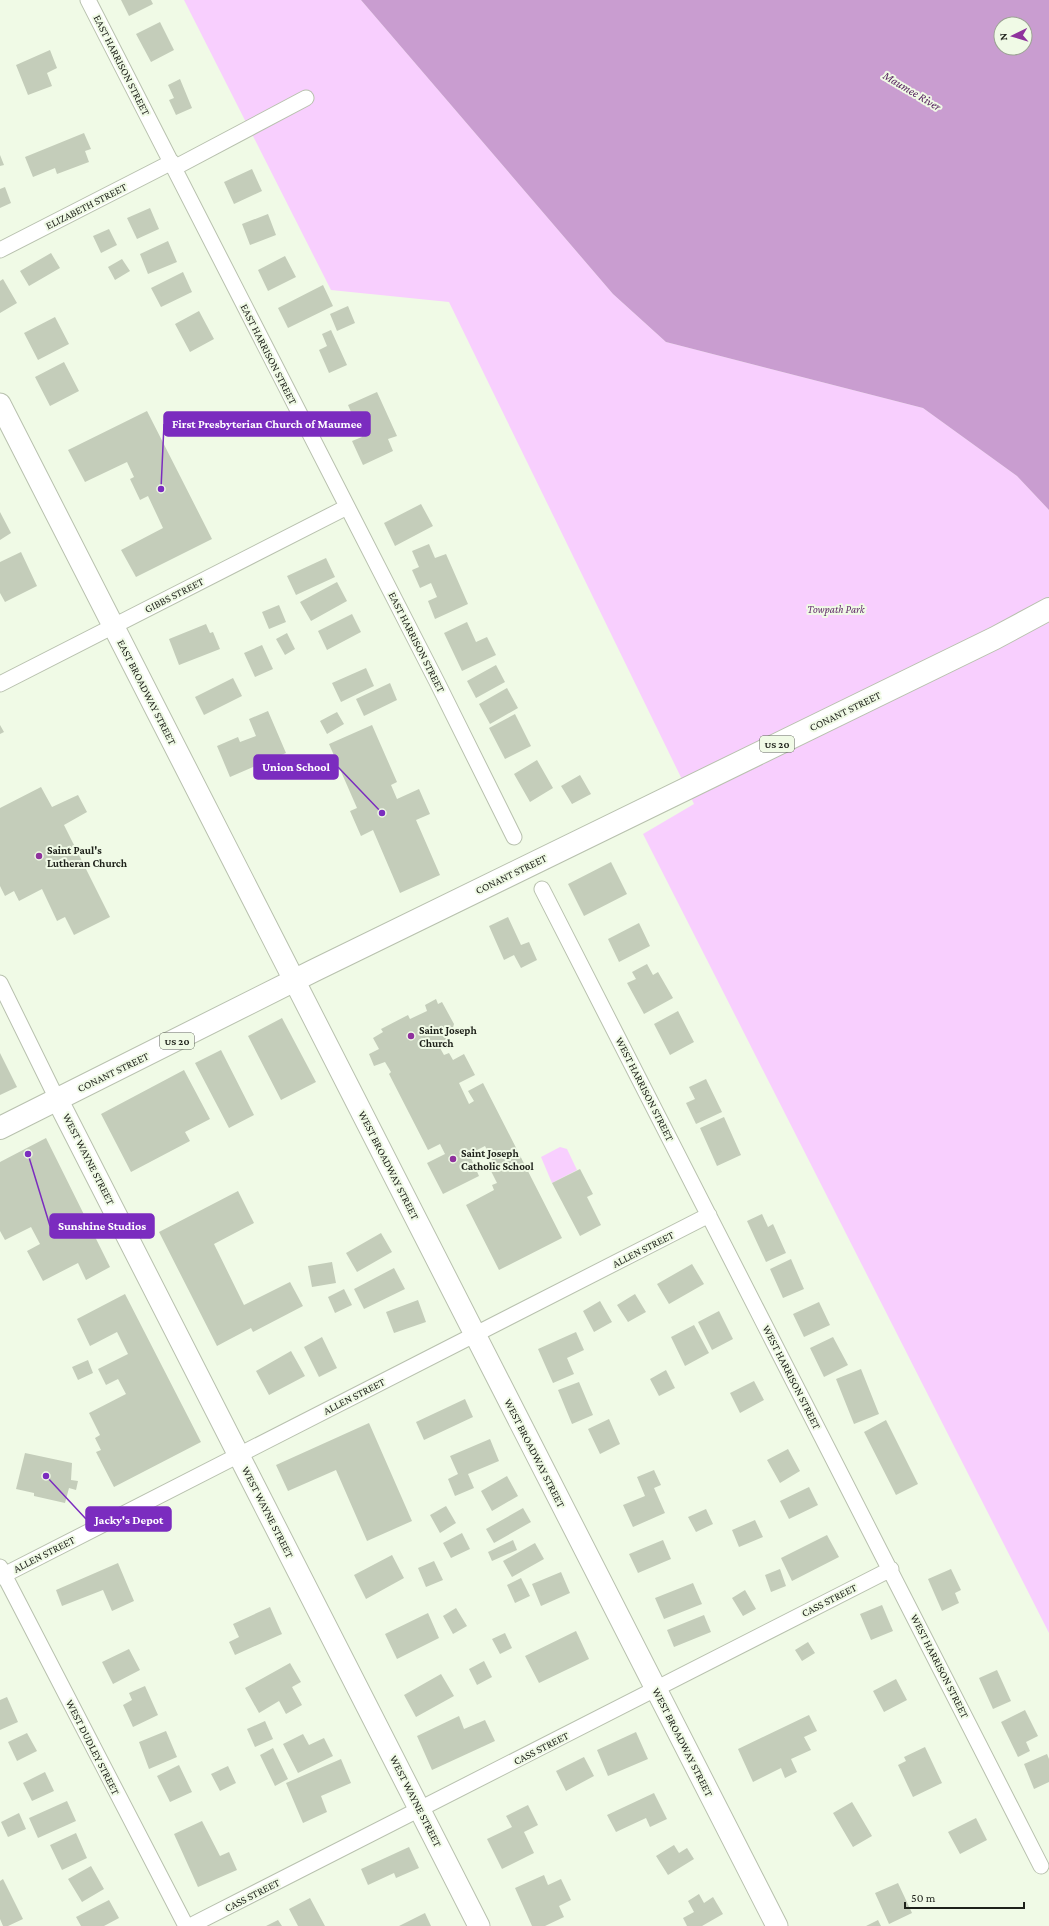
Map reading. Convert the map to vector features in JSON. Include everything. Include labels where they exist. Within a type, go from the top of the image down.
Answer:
[{"type":"main road","name":"CONANT STREET","points":[[0,1128],[177,1041],[295,980],[1024,623],[1049,609]]},
{"type":"street","name":"EAST HARRISON STREET","points":[[88,0],[514,837]]},
{"type":"street","name":"ELIZABETH STREET","points":[[0,250],[306,98]]},
{"type":"street","name":"EAST BROADWAY STREET","points":[[0,404],[295,980]]},
{"type":"street","name":"GIBBS STREET","points":[[0,684],[347,507]]},
{"type":"street","name":"WEST HARRISON STREET","points":[[542,889],[891,1569],[1041,1866]]},
{"type":"street","name":"WEST BROADWAY STREET","points":[[295,980],[777,1926]]},
{"type":"street","points":[[0,983],[57,1099]]},
{"type":"street","name":"WEST WAYNE STREET","points":[[57,1099],[479,1926]]},
{"type":"street","name":"ALLEN STREET","points":[[1,1573],[240,1456],[709,1214]]},
{"type":"street","name":"CASS STREET","points":[[190,1926],[891,1569]]},
{"type":"street","name":"WEST DUDLEY STREET","points":[[1,1573],[186,1926]]},
{"type":"green space","name":"Towpath Park","points":[[184,0],[361,0],[613,294],[666,342],[923,408],[1017,476],[1049,510],[1049,1633],[643,834],[694,804],[449,302],[331,290]]},
{"type":"green space","points":[[560,1147],[567,1149],[577,1170],[552,1183],[541,1157]]},
{"type":"water","name":"Maumee River","points":[[361,0],[1049,0],[1049,510],[1017,476],[923,408],[666,342],[613,294]]},
{"type":"building","points":[[121,0],[151,0],[153,4],[129,16]]},
{"type":"building","points":[[160,22],[174,50],[151,62],[136,34]]},
{"type":"building","points":[[50,50],[57,68],[47,73],[52,86],[28,95],[16,65]]},
{"type":"building","points":[[180,79],[192,108],[176,115],[169,100],[174,98],[168,85]]},
{"type":"building","points":[[84,133],[91,149],[85,151],[89,162],[57,174],[55,168],[33,177],[25,157]]},
{"type":"building","points":[[0,155],[4,165],[0,166]]},
{"type":"building","points":[[252,169],[262,191],[234,204],[224,182]]},
{"type":"building","points":[[5,187],[11,203],[0,208],[0,189]]},
{"type":"building","points":[[150,208],[159,229],[137,239],[127,218]]},
{"type":"building","points":[[268,214],[276,235],[250,245],[242,224]]},
{"type":"building","points":[[109,229],[117,245],[101,253],[93,236]]},
{"type":"building","points":[[168,241],[177,262],[148,274],[140,254]]},
{"type":"building","points":[[51,253],[60,268],[29,286],[20,271]]},
{"type":"building","points":[[285,256],[296,277],[268,291],[258,270]]},
{"type":"building","points":[[122,259],[130,271],[115,280],[108,267]]},
{"type":"building","points":[[183,272],[192,292],[161,307],[151,288]]},
{"type":"building","points":[[3,279],[17,303],[0,313],[0,281]]},
{"type":"building","points":[[323,285],[333,306],[288,328],[278,308]]},
{"type":"building","points":[[348,306],[355,323],[337,331],[330,314]]},
{"type":"building","points":[[199,311],[214,339],[190,352],[175,324]]},
{"type":"building","points":[[55,317],[69,344],[38,360],[24,333]]},
{"type":"building","points":[[331,330],[347,365],[329,373],[319,350],[327,346],[322,334]]},
{"type":"building","points":[[64,362],[79,391],[50,406],[35,377]]},
{"type":"building","points":[[377,392],[397,436],[388,439],[393,451],[363,465],[352,441],[362,437],[348,405]]},
{"type":"building","points":[[147,411],[212,539],[136,577],[121,550],[163,528],[148,496],[140,500],[130,479],[134,477],[127,462],[85,482],[68,450]]},
{"type":"building","points":[[421,504],[433,526],[395,546],[384,523]]},
{"type":"building","points":[[0,512],[11,533],[0,540]]},
{"type":"building","points":[[429,544],[435,558],[446,554],[468,604],[435,619],[428,601],[437,597],[431,583],[420,588],[412,570],[419,567],[412,551]]},
{"type":"building","points":[[21,552],[37,586],[5,602],[0,593],[0,562]]},
{"type":"building","points":[[326,558],[335,577],[296,595],[287,576]]},
{"type":"building","points":[[337,582],[347,601],[311,621],[300,602]]},
{"type":"building","points":[[279,605],[286,622],[269,629],[262,612]]},
{"type":"building","points":[[352,614],[361,632],[327,650],[318,631]]},
{"type":"building","points":[[467,622],[476,642],[487,637],[496,655],[462,671],[444,633]]},
{"type":"building","points":[[206,624],[210,633],[213,632],[220,649],[179,665],[169,639]]},
{"type":"building","points":[[287,633],[295,649],[285,655],[276,639]]},
{"type":"building","points":[[262,645],[273,669],[255,677],[244,653]]},
{"type":"building","points":[[496,665],[505,682],[476,698],[467,681]]},
{"type":"building","points":[[366,668],[374,686],[341,702],[332,683]]},
{"type":"building","points":[[233,678],[242,696],[204,715],[195,697]]},
{"type":"building","points":[[390,683],[397,700],[364,716],[356,699]]},
{"type":"building","points":[[507,688],[518,708],[490,724],[479,704]]},
{"type":"building","points":[[268,711],[286,753],[230,777],[217,746],[238,737],[240,742],[256,736],[249,719]]},
{"type":"building","points":[[337,712],[344,724],[327,734],[320,721]]},
{"type":"building","points":[[515,714],[531,746],[505,759],[489,728]]},
{"type":"building","points":[[0,725],[4,732],[0,734]]},
{"type":"building","points":[[372,725],[397,782],[391,785],[397,799],[419,789],[430,814],[416,820],[440,875],[400,893],[373,830],[361,836],[350,811],[357,808],[329,744]]},
{"type":"building","points":[[537,760],[553,788],[530,802],[514,774]]},
{"type":"building","points":[[580,775],[591,794],[572,804],[561,786]]},
{"type":"building","name":"Saint Paul's Lutheran Church","points":[[41,787],[52,807],[78,795],[87,812],[64,825],[110,917],[74,935],[65,917],[57,921],[42,889],[19,901],[14,891],[5,896],[0,886],[0,808]]},
{"type":"building","points":[[611,862],[627,894],[584,916],[568,884]]},
{"type":"building","points":[[508,917],[521,945],[529,942],[537,960],[521,968],[514,955],[504,960],[489,926]]},
{"type":"building","points":[[639,923],[650,946],[619,962],[608,939]]},
{"type":"building","points":[[647,964],[653,975],[658,972],[673,998],[644,1014],[627,983],[636,979],[632,972]]},
{"type":"building","name":"Saint Joseph Catholic School","points":[[436,999],[438,1004],[442,1002],[454,1024],[452,1031],[446,1035],[450,1043],[440,1048],[444,1055],[449,1053],[453,1060],[464,1054],[475,1075],[459,1083],[469,1104],[474,1101],[468,1091],[483,1083],[562,1238],[499,1270],[466,1205],[494,1190],[492,1185],[497,1183],[489,1167],[494,1164],[485,1146],[469,1154],[479,1176],[443,1194],[427,1163],[445,1154],[440,1144],[428,1150],[389,1074],[391,1072],[385,1062],[374,1066],[369,1054],[379,1049],[373,1038],[383,1032],[381,1029],[408,1015],[410,1019],[427,1011],[425,1005]]},
{"type":"building","points":[[678,1011],[694,1042],[670,1055],[654,1024]]},
{"type":"building","points":[[282,1018],[316,1082],[281,1100],[248,1036]]},
{"type":"building","points":[[221,1050],[254,1115],[229,1128],[195,1063]]},
{"type":"building","points":[[0,1053],[17,1087],[0,1095]]},
{"type":"building","points":[[184,1070],[210,1119],[185,1132],[190,1141],[131,1172],[101,1114]]},
{"type":"building","points":[[706,1079],[722,1112],[696,1124],[686,1103],[695,1099],[689,1087]]},
{"type":"building","points":[[724,1117],[741,1155],[717,1166],[700,1128]]},
{"type":"building","points":[[46,1138],[110,1267],[86,1280],[78,1263],[43,1281],[27,1251],[40,1244],[31,1227],[5,1240],[0,1231],[0,1162]]},
{"type":"building","points":[[580,1169],[593,1194],[587,1197],[601,1225],[580,1236],[552,1183]]},
{"type":"building","points":[[238,1191],[254,1223],[214,1244],[244,1305],[290,1282],[303,1306],[253,1332],[251,1328],[217,1346],[159,1232]]},
{"type":"building","points":[[762,1214],[768,1227],[773,1224],[786,1253],[766,1262],[747,1221]]},
{"type":"building","points":[[381,1233],[392,1252],[357,1272],[346,1253]]},
{"type":"building","points":[[791,1259],[804,1289],[783,1298],[770,1269]]},
{"type":"building","points":[[332,1262],[336,1283],[312,1287],[308,1266]]},
{"type":"building","points":[[692,1264],[704,1284],[669,1304],[657,1284]]},
{"type":"building","points":[[394,1268],[405,1289],[364,1309],[354,1289]]},
{"type":"building","points":[[344,1289],[352,1305],[335,1313],[328,1297]]},
{"type":"building","points":[[125,1294],[201,1442],[114,1487],[96,1452],[101,1450],[95,1438],[100,1435],[89,1413],[126,1394],[118,1379],[106,1385],[98,1369],[128,1354],[117,1332],[90,1346],[77,1319]]},
{"type":"building","points":[[635,1294],[646,1312],[628,1322],[617,1305]]},
{"type":"building","points":[[418,1300],[426,1322],[394,1333],[386,1312]]},
{"type":"building","points":[[600,1301],[612,1322],[594,1332],[583,1311]]},
{"type":"building","points":[[819,1302],[830,1325],[804,1337],[793,1314]]},
{"type":"building","points":[[719,1311],[733,1339],[712,1350],[698,1322]]},
{"type":"building","points":[[694,1325],[709,1353],[685,1366],[671,1337]]},
{"type":"building","points":[[576,1332],[584,1350],[567,1358],[574,1374],[553,1383],[538,1349]]},
{"type":"building","points":[[322,1337],[337,1368],[319,1377],[304,1347]]},
{"type":"building","points":[[833,1337],[848,1365],[824,1377],[810,1348]]},
{"type":"building","points":[[291,1351],[305,1376],[269,1395],[256,1371]]},
{"type":"building","points":[[88,1360],[93,1373],[78,1380],[72,1367]]},
{"type":"building","points":[[861,1369],[879,1414],[854,1424],[836,1379]]},
{"type":"building","points":[[666,1370],[675,1388],[659,1396],[650,1379]]},
{"type":"building","points":[[754,1381],[764,1400],[740,1413],[730,1393]]},
{"type":"building","points":[[579,1382],[593,1415],[572,1424],[558,1390]]},
{"type":"building","points":[[465,1399],[473,1417],[424,1440],[416,1422]]},
{"type":"building","points":[[609,1419],[620,1444],[600,1454],[588,1429]]},
{"type":"building","points":[[886,1420],[918,1484],[896,1495],[864,1432]]},
{"type":"building","points":[[369,1423],[412,1521],[367,1541],[336,1470],[288,1491],[276,1465]]},
{"type":"building","points":[[490,1439],[499,1461],[468,1474],[474,1488],[455,1496],[448,1479],[458,1474],[450,1456]]},
{"type":"building","points":[[788,1449],[800,1471],[780,1483],[767,1460]]},
{"type":"building","points":[[25,1453],[72,1463],[71,1480],[78,1481],[76,1490],[69,1488],[65,1503],[34,1496],[34,1493],[16,1489]]},
{"type":"building","points":[[654,1470],[661,1485],[654,1488],[665,1513],[633,1527],[623,1505],[645,1496],[637,1477]]},
{"type":"building","points":[[507,1476],[518,1496],[492,1511],[481,1491]]},
{"type":"building","points":[[809,1487],[818,1505],[789,1519],[780,1501]]},
{"type":"building","points":[[446,1506],[456,1523],[440,1533],[430,1515]]},
{"type":"building","points":[[523,1508],[531,1522],[494,1543],[486,1529]]},
{"type":"building","points":[[706,1509],[713,1524],[696,1532],[688,1517]]},
{"type":"building","points":[[755,1520],[763,1537],[739,1547],[732,1530]]},
{"type":"building","points":[[462,1533],[470,1549],[451,1558],[443,1543]]},
{"type":"building","points":[[827,1535],[839,1557],[792,1581],[781,1558]]},
{"type":"building","points":[[513,1540],[517,1550],[492,1561],[488,1552]]},
{"type":"building","points":[[663,1540],[671,1559],[638,1573],[629,1554]]},
{"type":"building","points":[[535,1543],[544,1559],[512,1577],[503,1561]]},
{"type":"building","points":[[392,1555],[404,1578],[366,1599],[354,1575]]},
{"type":"building","points":[[434,1561],[443,1580],[426,1587],[418,1568]]},
{"type":"building","points":[[118,1563],[134,1601],[112,1611],[103,1590],[62,1606],[56,1590]]},
{"type":"building","points":[[780,1569],[786,1586],[771,1592],[765,1575]]},
{"type":"building","points":[[951,1569],[961,1590],[955,1593],[959,1603],[942,1611],[928,1579]]},
{"type":"building","points":[[561,1572],[570,1593],[541,1606],[532,1584]]},
{"type":"building","points":[[521,1578],[530,1596],[515,1603],[507,1585]]},
{"type":"building","points":[[693,1583],[702,1604],[664,1619],[655,1598]]},
{"type":"building","points":[[745,1590],[756,1609],[743,1616],[732,1598]]},
{"type":"building","points":[[882,1605],[893,1631],[871,1640],[860,1614]]},
{"type":"building","points":[[270,1607],[282,1634],[235,1655],[229,1642],[239,1637],[233,1624]]},
{"type":"building","points":[[456,1608],[467,1626],[453,1634],[443,1616]]},
{"type":"building","points":[[428,1613],[439,1638],[397,1659],[385,1634]]},
{"type":"building","points":[[704,1615],[711,1632],[674,1647],[667,1630]]},
{"type":"building","points":[[576,1631],[589,1659],[539,1683],[525,1656]]},
{"type":"building","points":[[505,1633],[512,1648],[500,1654],[492,1639]]},
{"type":"building","points":[[808,1642],[815,1653],[802,1661],[795,1650]]},
{"type":"building","points":[[129,1649],[140,1670],[113,1684],[102,1662]]},
{"type":"building","points":[[484,1661],[492,1677],[477,1685],[469,1669]]},
{"type":"building","points":[[290,1663],[301,1682],[292,1687],[302,1705],[286,1714],[279,1701],[259,1713],[245,1688]]},
{"type":"building","points":[[997,1670],[1011,1701],[993,1709],[979,1678]]},
{"type":"building","points":[[441,1674],[454,1696],[416,1717],[404,1695]]},
{"type":"building","points":[[896,1679],[907,1700],[884,1712],[873,1691]]},
{"type":"building","points":[[145,1686],[158,1715],[133,1727],[123,1705],[132,1700],[129,1693]]},
{"type":"building","points":[[7,1697],[18,1722],[0,1730],[0,1700]]},
{"type":"building","points":[[1025,1710],[1038,1736],[1026,1742],[1030,1751],[1018,1757],[1001,1722]]},
{"type":"building","points":[[809,1715],[817,1731],[804,1737],[811,1750],[791,1759],[797,1772],[785,1778],[781,1768],[753,1782],[738,1749]]},
{"type":"building","points":[[459,1716],[464,1729],[485,1720],[495,1741],[432,1770],[417,1736]]},
{"type":"building","points":[[265,1721],[273,1739],[255,1747],[247,1729]]},
{"type":"building","points":[[166,1731],[177,1757],[149,1769],[139,1742]]},
{"type":"building","points":[[636,1732],[648,1759],[608,1776],[597,1750]]},
{"type":"building","points":[[27,1733],[37,1751],[17,1761],[8,1742]]},
{"type":"building","points":[[303,1734],[309,1745],[324,1738],[333,1756],[298,1773],[283,1744]]},
{"type":"building","points":[[925,1747],[942,1783],[913,1797],[898,1765],[906,1761],[904,1757]]},
{"type":"building","points":[[273,1748],[288,1779],[275,1786],[260,1755]]},
{"type":"building","points":[[1047,1754],[1049,1759],[1049,1782],[1034,1789],[1024,1764]]},
{"type":"building","points":[[584,1757],[594,1776],[566,1791],[556,1771]]},
{"type":"building","points":[[341,1759],[351,1783],[321,1796],[327,1812],[303,1823],[286,1783]]},
{"type":"building","points":[[179,1765],[192,1792],[170,1802],[157,1776]]},
{"type":"building","points":[[228,1766],[236,1783],[220,1791],[211,1774]]},
{"type":"building","points":[[45,1772],[54,1791],[32,1801],[23,1783]]},
{"type":"building","points":[[654,1793],[667,1819],[650,1827],[646,1818],[616,1832],[607,1815]]},
{"type":"building","points":[[67,1801],[76,1821],[38,1838],[29,1818]]},
{"type":"building","points":[[852,1802],[872,1836],[853,1847],[833,1813]]},
{"type":"building","points":[[528,1805],[538,1825],[524,1832],[534,1853],[502,1869],[487,1839],[512,1827],[506,1816]]},
{"type":"building","points":[[19,1813],[26,1829],[8,1837],[1,1822]]},
{"type":"building","points":[[976,1818],[987,1840],[960,1854],[948,1832]]},
{"type":"building","points":[[202,1821],[220,1856],[229,1852],[237,1870],[198,1887],[174,1834]]},
{"type":"building","points":[[76,1833],[87,1858],[62,1870],[50,1845]]},
{"type":"building","points":[[674,1845],[679,1853],[687,1848],[694,1859],[668,1875],[656,1856]]},
{"type":"building","points":[[409,1847],[419,1868],[396,1878],[394,1873],[368,1885],[361,1869]]},
{"type":"building","points":[[91,1866],[104,1889],[82,1902],[68,1879]]},
{"type":"building","points":[[544,1875],[548,1885],[561,1879],[571,1900],[559,1906],[564,1917],[545,1926],[532,1926],[515,1888]]},
{"type":"building","points":[[3,1879],[23,1919],[8,1926],[3,1926],[0,1919],[0,1881]]},
{"type":"building","points":[[898,1883],[912,1913],[889,1924],[875,1893]]},
{"type":"building","points":[[699,1894],[704,1903],[713,1897],[723,1914],[702,1926],[687,1926],[683,1918],[694,1912],[688,1901]]},
{"type":"building","points":[[310,1898],[325,1926],[298,1926],[289,1909]]},
{"type":"building","points":[[109,1900],[119,1918],[104,1926],[81,1926],[76,1917]]},
{"type":"building","points":[[425,1913],[431,1926],[399,1926]]},
{"type":"building","points":[[278,1920],[282,1926],[266,1926]]},
{"type":"building","points":[[878,1920],[881,1926],[866,1926]]},
{"type":"place","name":"First Presbyterian Church of Maumee","points":[[161,489]]},
{"type":"place","name":"Union School","points":[[382,813]]},
{"type":"place","name":"Saint Paul's Lutheran Church","points":[[39,856]]},
{"type":"place","name":"Saint Joseph Church","points":[[411,1036]]},
{"type":"place","name":"Sunshine Studios","points":[[28,1154]]},
{"type":"place","name":"Saint Joseph Catholic School","points":[[453,1159]]},
{"type":"place","name":"Jacky's Depot","points":[[46,1476]]}]
